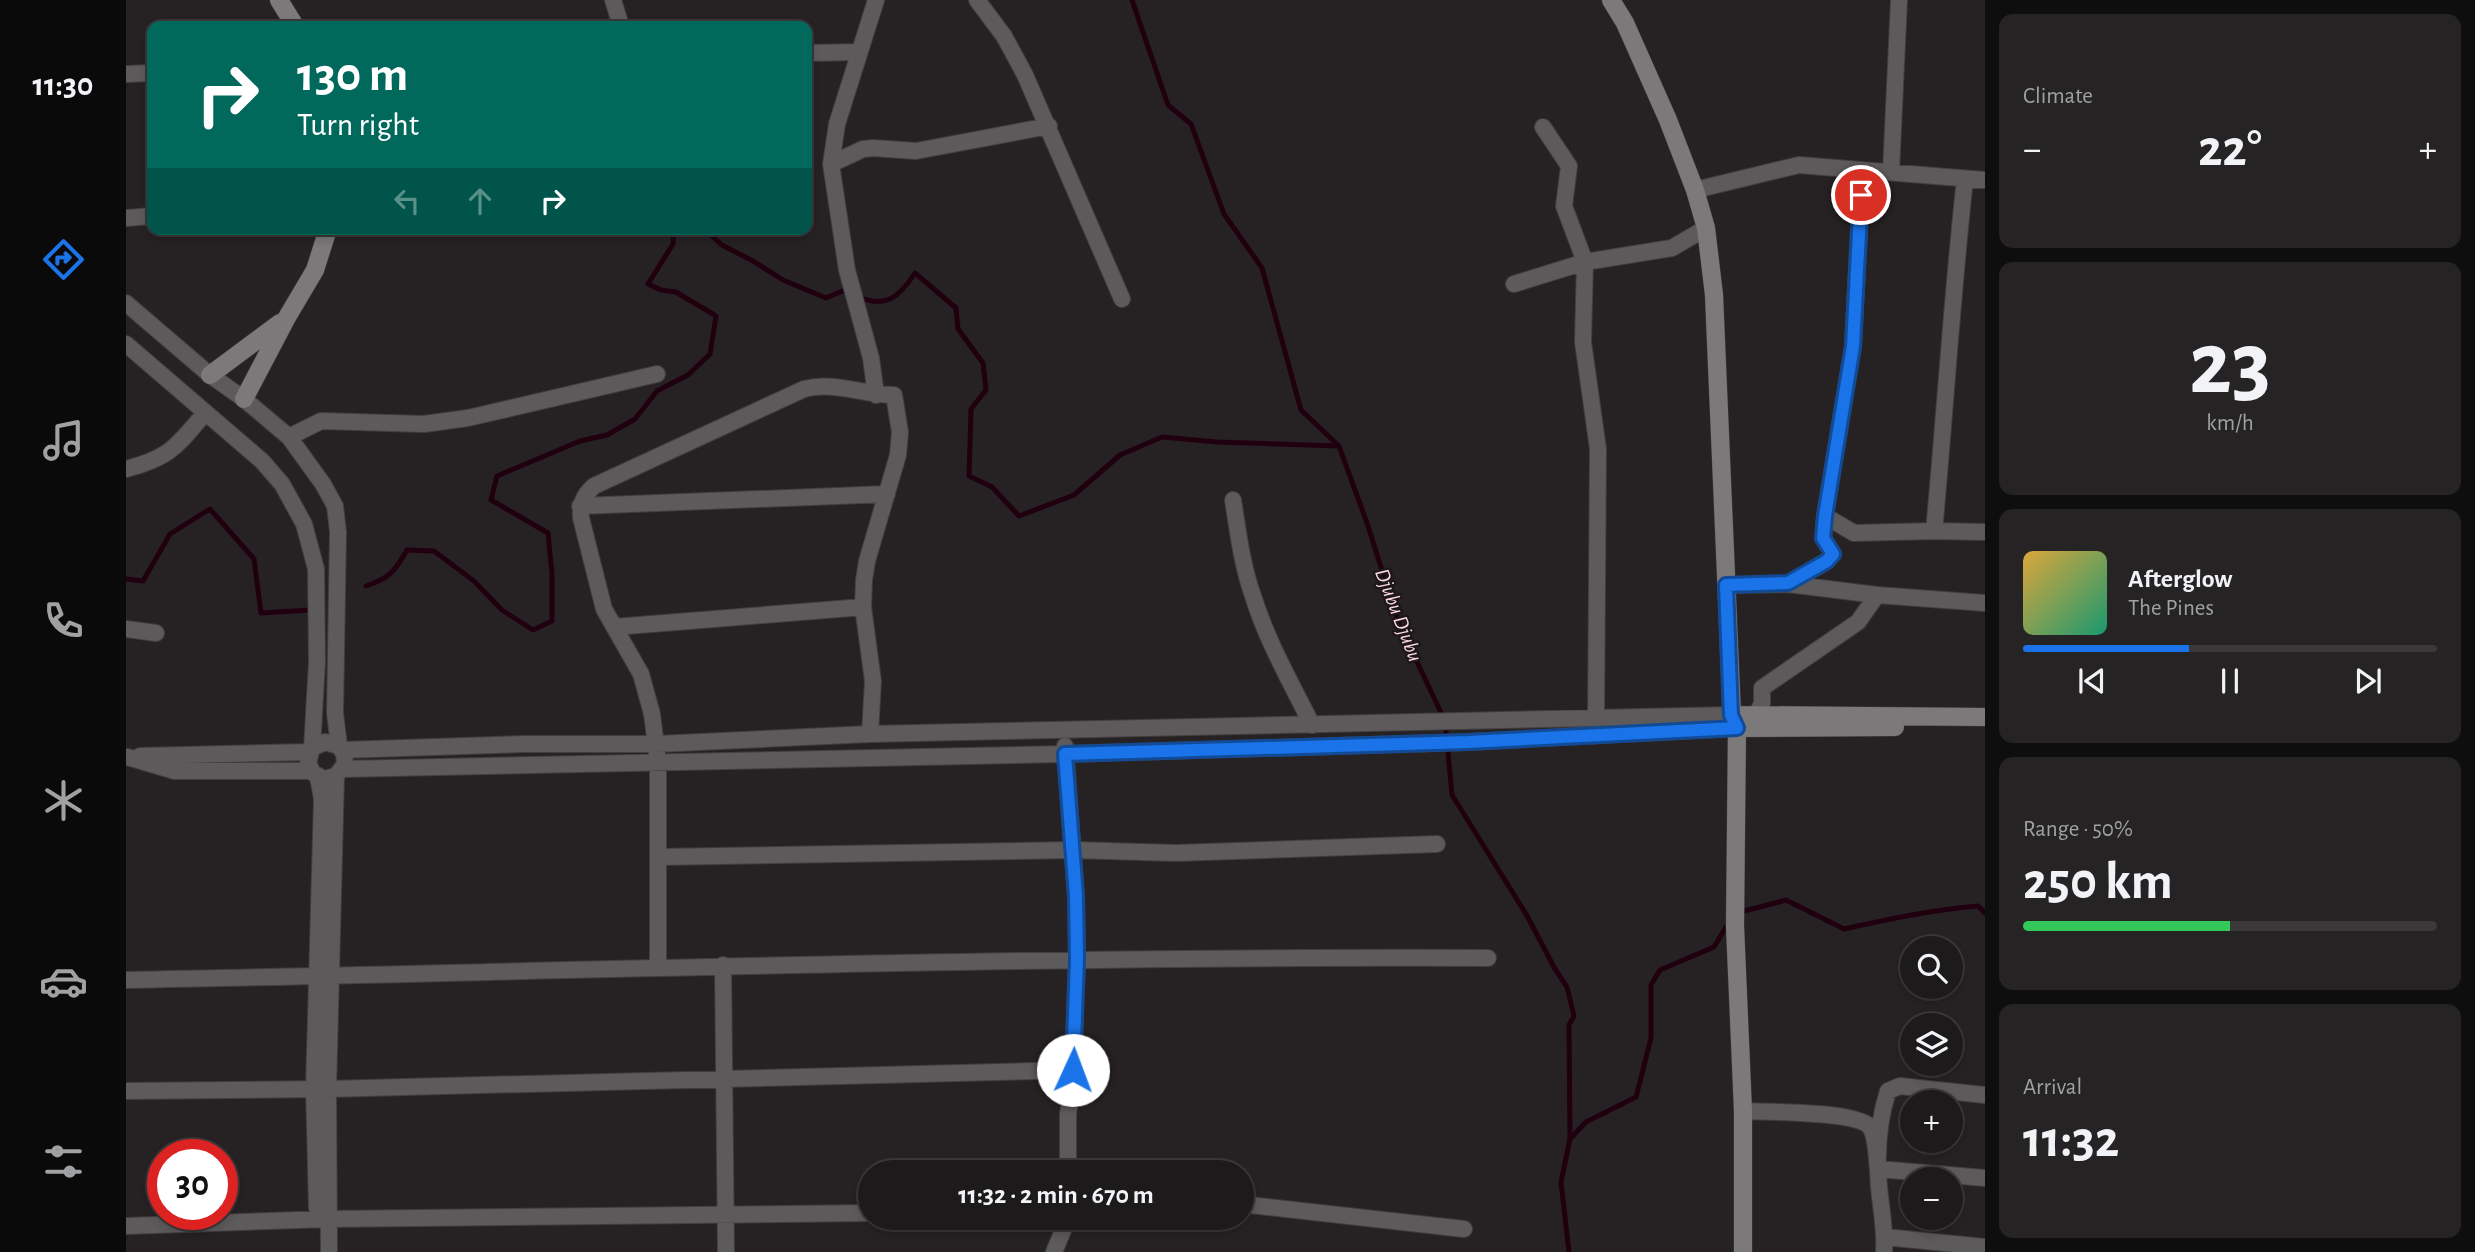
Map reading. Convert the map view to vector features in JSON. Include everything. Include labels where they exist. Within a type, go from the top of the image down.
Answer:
[{"type":"street","points":[[279,0],[292,21]]},
{"type":"street","points":[[613,0],[619,21]]},
{"type":"street","points":[[876,0],[837,124],[831,164],[853,296],[871,358],[876,395]]},
{"type":"street","points":[[977,0],[1004,36],[1049,126],[1122,299]]},
{"type":"street","points":[[1611,0],[1625,23],[1668,120],[1695,190],[1706,228],[1714,308],[1734,721],[1735,926],[1743,1111],[1743,1252]]},
{"type":"street","points":[[1891,172],[1899,0]]},
{"type":"street","points":[[812,53],[859,52]]},
{"type":"street","points":[[126,74],[147,73]]},
{"type":"street","points":[[831,164],[873,148],[916,151],[1049,126]]},
{"type":"street","points":[[1543,127],[1569,166],[1564,206],[1585,262],[1583,342],[1598,449],[1596,719]]},
{"type":"street","points":[[1695,190],[1799,165],[1985,180]]},
{"type":"street","points":[[1788,583],[1827,561],[1833,554],[1823,538],[1853,346],[1862,170]]},
{"type":"street","points":[[1934,531],[1952,302],[1965,179]]},
{"type":"street","points":[[126,218],[147,216]]},
{"type":"street","points":[[1514,284],[1585,262],[1672,248],[1706,228]]},
{"type":"street","points":[[244,399],[286,318],[315,270],[326,235]]},
{"type":"street","points":[[126,303],[210,375],[244,399],[289,437],[323,484],[335,506],[338,532],[335,713],[340,748],[345,759],[340,772],[324,977]]},
{"type":"street","points":[[210,375],[286,318]]},
{"type":"street","points":[[126,345],[262,461],[282,484],[304,524],[316,569],[317,662],[308,763],[322,799],[323,1220],[329,1252]]},
{"type":"street","points":[[289,437],[321,421],[424,424],[468,418],[657,374]]},
{"type":"street","points":[[658,966],[657,744],[641,674],[604,609],[581,518],[580,506],[584,494],[594,486],[804,389],[828,385],[876,395],[894,395],[900,432],[898,454],[867,561],[863,607],[873,681],[870,734]]},
{"type":"street","points":[[126,469],[147,464],[174,450],[205,413]]},
{"type":"street","points":[[580,506],[887,494]]},
{"type":"street","points":[[1233,500],[1242,558],[1252,595],[1265,629],[1312,725]]},
{"type":"street","points":[[1825,516],[1854,533],[1985,533]]},
{"type":"street","points":[[1726,585],[1788,583],[1877,595],[1985,603]]},
{"type":"street","points":[[1757,714],[1762,703],[1762,688],[1858,622],[1877,595]]},
{"type":"street","points":[[614,627],[863,607]]},
{"type":"street","points":[[126,629],[156,633]]},
{"type":"street","points":[[126,757],[175,771],[314,774],[324,779],[340,772],[1468,742],[1734,721],[1757,714],[1985,717]]},
{"type":"street","points":[[126,757],[311,750],[325,742],[340,748],[657,744],[870,734],[1596,719],[1985,730]]},
{"type":"street","points":[[1066,731],[1065,754],[1073,850],[1077,959],[1075,1072],[1068,1114],[1068,1160]]},
{"type":"street","points":[[658,857],[1073,850],[1176,853],[1437,844]]},
{"type":"street","points":[[126,980],[324,977],[658,966],[1077,959],[1488,958]]},
{"type":"street","points":[[723,965],[726,1252]]},
{"type":"street","points":[[126,1091],[321,1089],[1073,1070]]},
{"type":"street","points":[[1878,1169],[1881,1111],[1888,1091],[1900,1086],[1985,1095]]},
{"type":"street","points":[[1743,1111],[1796,1111],[1863,1121],[1873,1133],[1885,1245],[1985,1247]]},
{"type":"street","points":[[1878,1169],[1985,1178]]},
{"type":"street","points":[[1254,1205],[1464,1229]]},
{"type":"street","points":[[126,1226],[323,1220],[858,1213]]},
{"type":"street","points":[[318,1252],[323,1220]]},
{"type":"street","points":[[1054,1252],[1063,1230]]},
{"type":"waterway","name":"Djubu Djubu","points":[[1132,0],[1168,105],[1191,124],[1224,214],[1262,268],[1301,410],[1339,446],[1399,624],[1445,721],[1452,795],[1526,914],[1567,987],[1574,1016],[1569,1025],[1570,1139],[1561,1182],[1569,1252]]},
{"type":"waterway","points":[[366,586],[391,573],[407,550],[434,551],[474,581],[502,610],[533,630],[552,621],[552,574],[548,533],[491,500],[497,476],[580,441],[607,435],[635,419],[657,391],[688,375],[710,354],[716,316],[676,292],[661,290],[648,284],[673,244],[674,235]]},
{"type":"waterway","points":[[711,235],[722,245],[783,280],[826,298],[845,290],[848,292]]},
{"type":"waterway","points":[[857,296],[876,302],[884,301],[898,294],[915,273],[956,308],[958,329],[983,363],[986,390],[971,409],[969,476],[992,487],[1019,516],[1074,495],[1120,455],[1162,437],[1217,442],[1339,446]]},
{"type":"waterway","points":[[126,579],[143,581],[170,534],[210,509],[254,559],[261,613],[310,610]]},
{"type":"waterway","points":[[1737,913],[1786,900],[1844,929],[1910,915],[1978,906],[1985,913]]},
{"type":"waterway","points":[[1570,1139],[1586,1122],[1636,1097],[1651,1038],[1651,985],[1660,970],[1714,947],[1729,922]]},
{"type":"route","points":[[1073,1070],[1076,896],[1065,754],[1468,742],[1737,728],[1731,715],[1726,585],[1788,583],[1827,561],[1833,554],[1823,538],[1853,346],[1861,195]]}]
